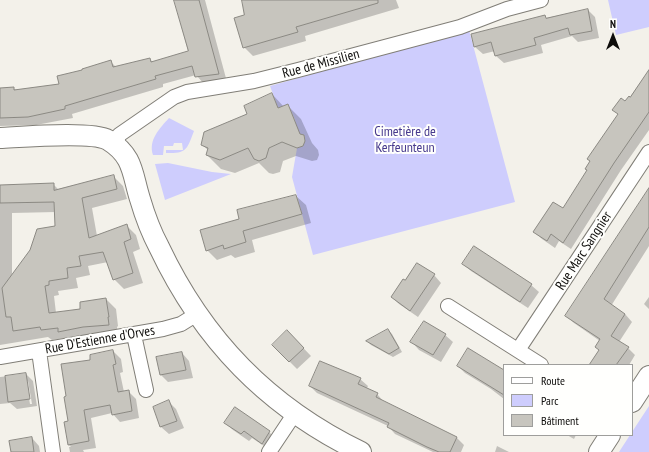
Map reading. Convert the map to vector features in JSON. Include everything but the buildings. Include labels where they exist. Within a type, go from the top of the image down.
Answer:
[{"type":"street","name":"Rue de Missilien","points":[[116,146],[119,135],[180,94],[254,81],[467,25],[541,0]]},
{"type":"street","points":[[0,138],[89,136],[104,138],[116,146],[125,155],[132,167],[143,208],[159,248],[180,288],[218,343],[243,370],[270,394],[295,413],[336,440],[361,452]]},
{"type":"street","name":"Rue Marc Sangnier","points":[[518,350],[649,152]]},
{"type":"street","points":[[448,306],[539,364]]},
{"type":"street","name":"Rue D'Estienne d'Orves","points":[[0,357],[134,335],[175,326],[197,314]]},
{"type":"street","points":[[134,335],[146,390]]},
{"type":"street","points":[[40,351],[53,452]]},
{"type":"street","points":[[633,400],[649,376]]},
{"type":"street","points":[[269,452],[295,413]]},
{"type":"street","points":[[598,452],[609,436]]},
{"type":"green space","points":[[608,0],[649,0],[649,27],[616,35]]},
{"type":"green space","name":"Cimetière de Kerfeunteun","points":[[469,30],[515,202],[313,255],[292,177],[297,148],[303,146],[305,141],[304,135],[297,133],[295,120],[288,104],[278,108],[270,86]]},
{"type":"green space","points":[[169,118],[194,131],[190,142],[185,149],[178,153],[166,153],[166,150],[183,150],[182,143],[174,143],[173,146],[164,146],[163,155],[153,155],[153,139]]},
{"type":"green space","points":[[168,163],[212,172],[231,174],[165,200],[155,164]]},
{"type":"green space","points":[[649,406],[649,452],[619,452],[629,436],[633,436],[633,430]]}]
